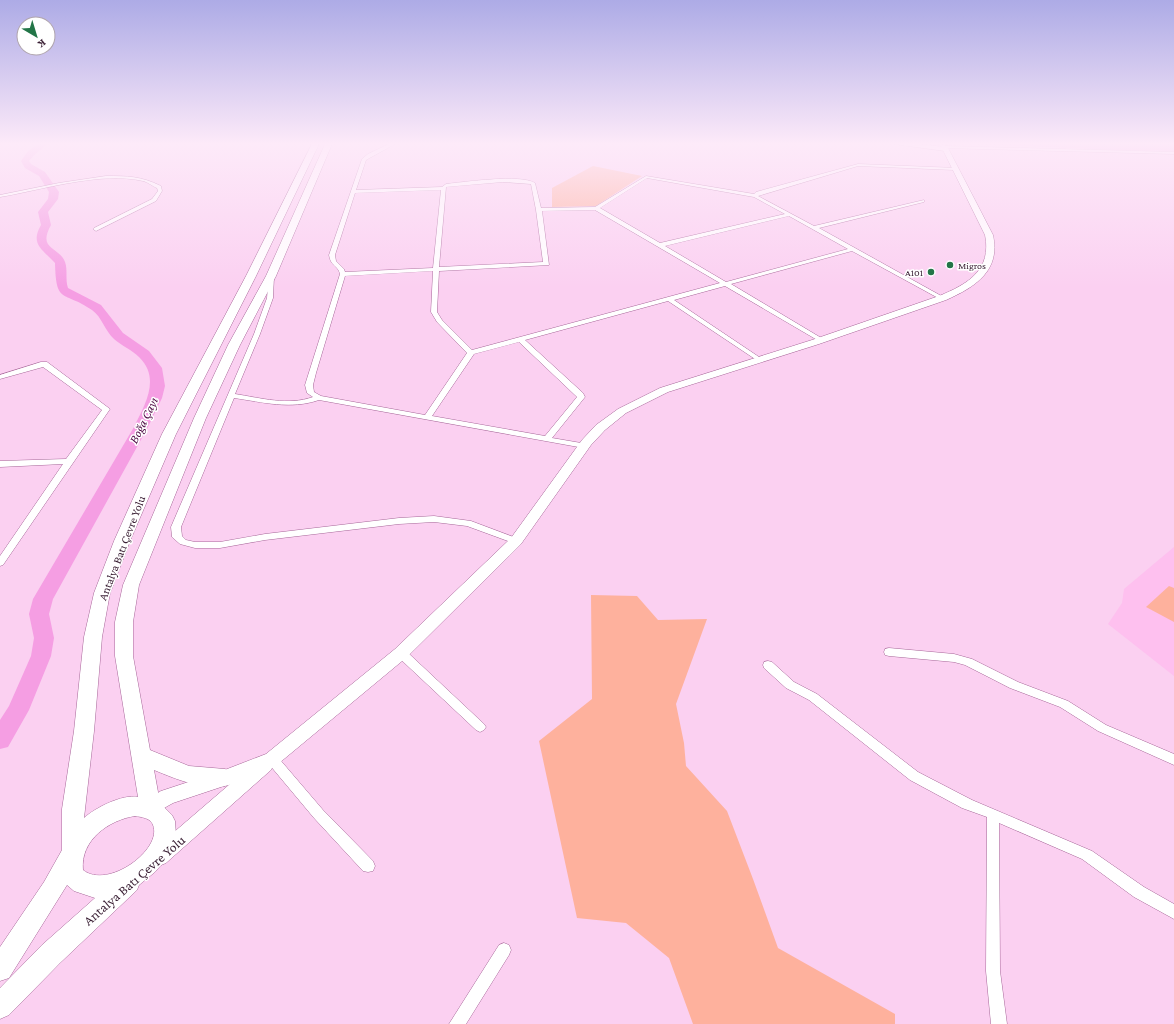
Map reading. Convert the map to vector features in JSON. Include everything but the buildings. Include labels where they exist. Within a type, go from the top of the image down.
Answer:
[{"type":"highway","name":"Antalya Batı Çevre Yolu","points":[[0,969],[48,895],[73,851],[74,809],[84,731],[93,637],[102,593],[122,541],[169,434],[251,276],[292,192]]},
{"type":"highway","points":[[150,808],[124,656],[124,622],[131,585],[200,418],[234,345],[270,276],[308,192]]},
{"type":"highway","points":[[142,756],[188,775],[225,778]]},
{"type":"highway","points":[[135,806],[150,808],[160,814],[166,830],[165,839],[161,848],[152,861],[139,873],[126,881],[109,886],[91,886],[78,880],[72,871],[70,861],[77,840],[85,831],[102,817],[123,808],[135,806]]},
{"type":"highway","name":"Antalya Batı Çevre Yolu","points":[[0,1006],[51,954],[139,873]]},
{"type":"main road","name":"Antalya Batı Çevre Yolu","points":[[139,873],[272,759],[401,653],[516,541],[530,525],[584,446],[615,416],[634,403],[664,390],[822,340],[942,298],[960,290],[976,279],[986,267],[992,256],[989,235],[967,192]]},
{"type":"main road","points":[[150,808],[167,797],[225,778],[272,759]]},
{"type":"street","points":[[0,196],[23,192]]},
{"type":"street","points":[[96,229],[154,200],[159,192]]},
{"type":"street","points":[[358,192],[353,192],[332,255],[333,262],[342,270],[343,274],[309,385],[311,393],[319,398],[584,446]]},
{"type":"street","points":[[444,192],[436,269],[434,312],[439,321],[471,353]]},
{"type":"street","points":[[343,274],[547,264],[535,192]]},
{"type":"street","points":[[539,210],[596,208],[622,192]]},
{"type":"street","points":[[732,192],[755,196],[942,298]]},
{"type":"street","points":[[755,196],[762,192]]},
{"type":"street","points":[[814,228],[922,201]]},
{"type":"street","points":[[596,208],[822,340]]},
{"type":"street","points":[[661,245],[788,215]]},
{"type":"street","points":[[428,417],[471,353],[854,250]]},
{"type":"street","points":[[270,276],[270,298],[232,396],[176,528],[177,537],[183,542],[195,545],[220,545],[272,536],[399,521],[434,519],[468,523],[516,541]]},
{"type":"street","points":[[669,300],[760,360]]},
{"type":"street","points":[[520,340],[579,393],[581,397],[547,439]]},
{"type":"street","points":[[0,377],[44,364],[106,409],[0,563]]},
{"type":"street","points":[[232,396],[290,404],[301,404],[319,398]]},
{"type":"street","points":[[0,464],[69,461]]},
{"type":"street","points":[[889,652],[954,658],[968,662],[1014,686],[1064,704],[1102,728],[1174,760]]},
{"type":"street","points":[[401,653],[480,727]]},
{"type":"street","points":[[768,665],[790,685],[813,698],[914,776],[967,804],[1087,855],[1139,892],[1174,912]]},
{"type":"street","points":[[272,759],[313,810],[368,866]]},
{"type":"street","points":[[993,814],[993,971],[999,1024]]},
{"type":"street","points":[[457,1024],[504,950]]},
{"type":"shaded area","points":[[552,192],[618,192],[596,206],[552,207]]},
{"type":"shaded area","points":[[1174,547],[1174,676],[1108,624],[1122,603],[1124,589]]},
{"type":"shaded area","points":[[1169,586],[1174,588],[1174,622],[1146,607]]},
{"type":"shaded area","points":[[591,595],[637,596],[658,620],[707,619],[676,704],[684,743],[686,766],[727,811],[778,948],[895,1014],[895,1024],[693,1024],[669,958],[626,923],[577,918],[539,741],[592,699]]},
{"type":"waterway","name":"Boğa Çayı","points":[[0,740],[18,710],[41,656],[44,638],[39,614],[43,599],[141,427],[155,398],[158,386],[155,368],[144,354],[118,336],[97,308],[69,294],[63,289],[61,283],[60,262],[42,243],[41,234],[46,225],[43,212],[53,199],[54,192]]},
{"type":"place","name":"Migros","points":[[950,265]]},
{"type":"place","name":"A101","points":[[931,272]]}]
